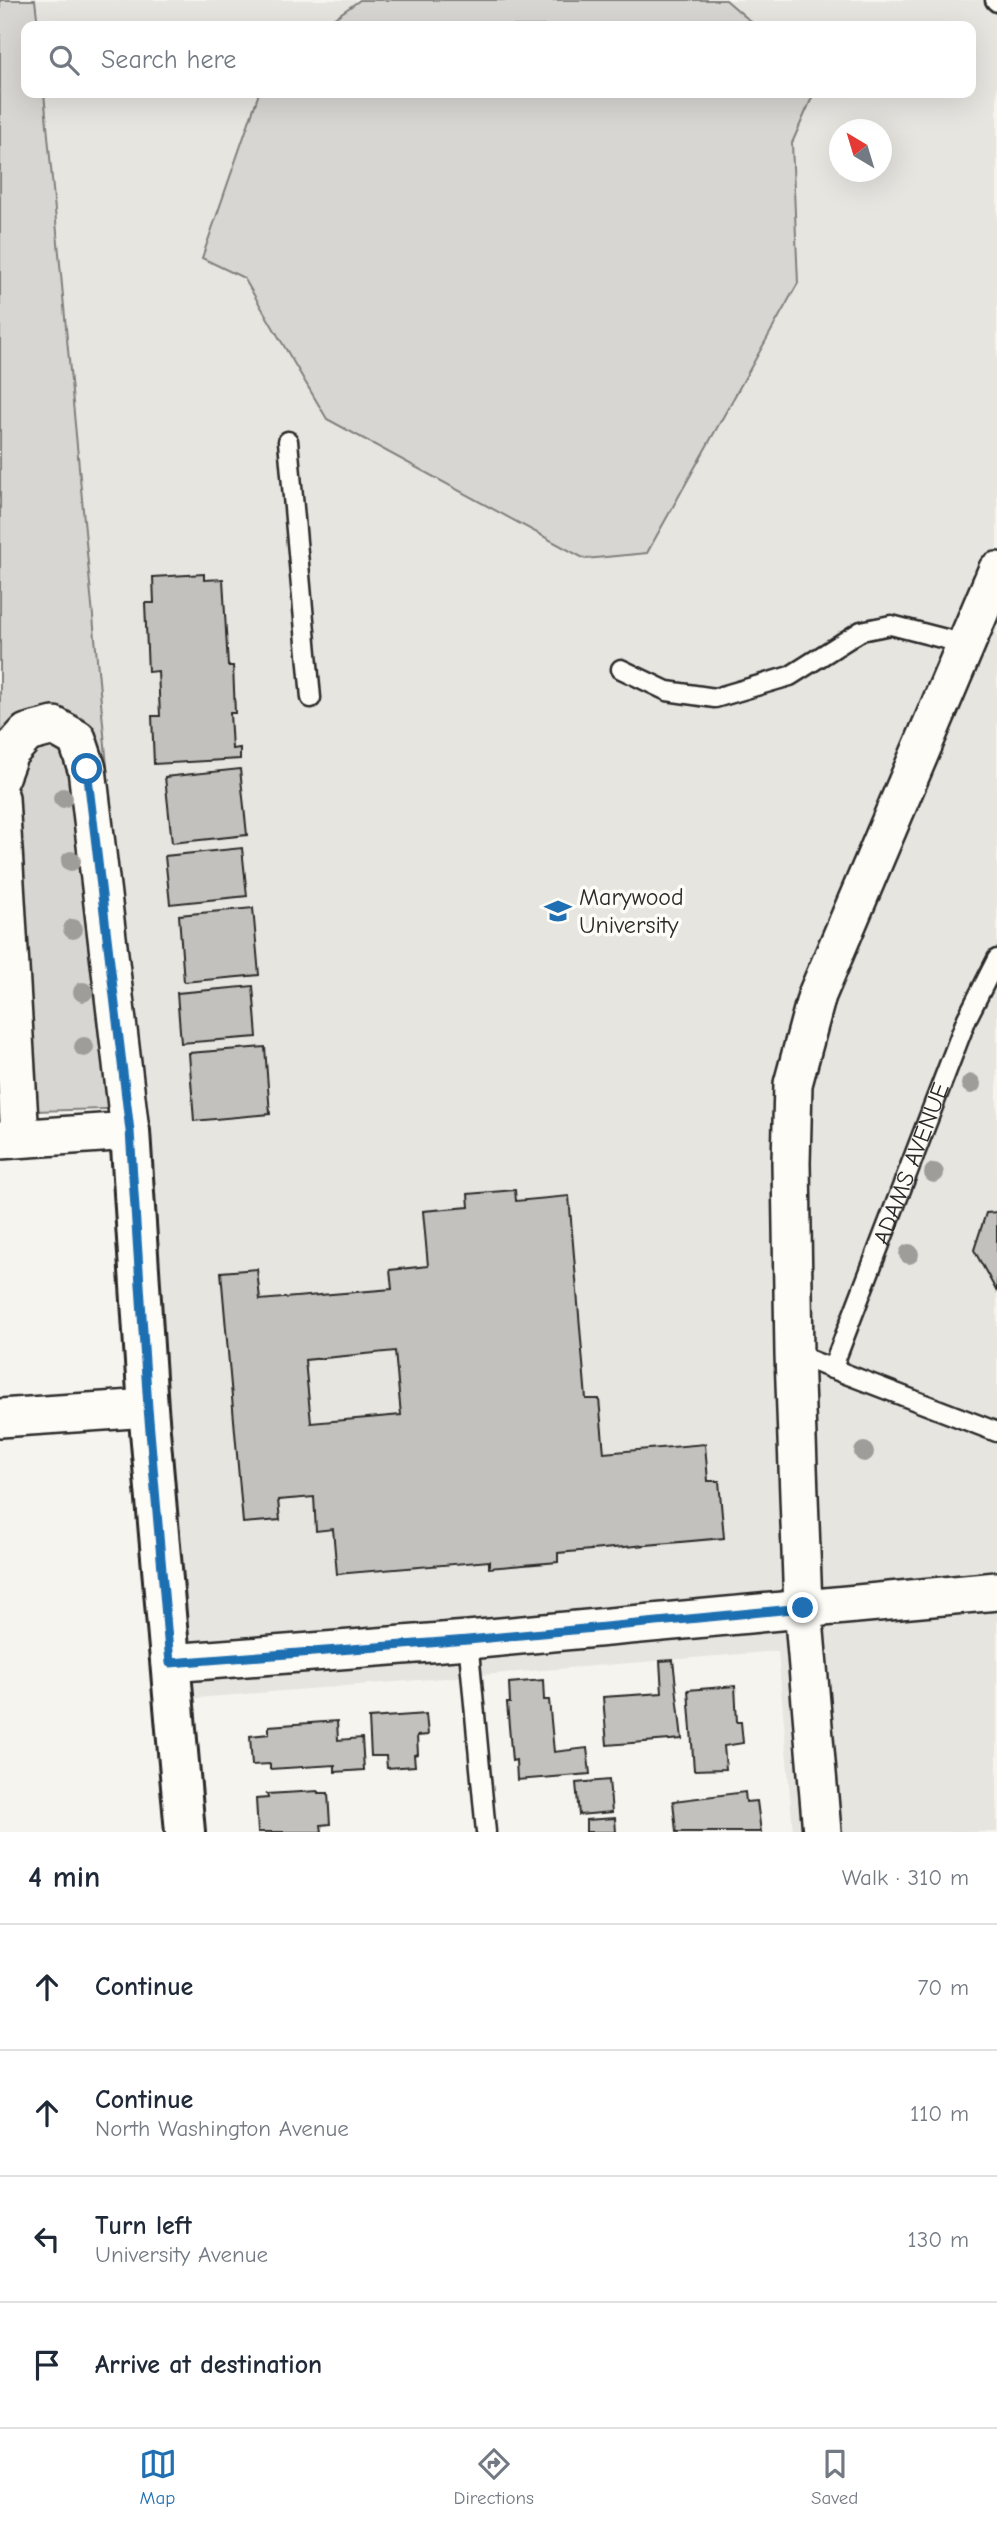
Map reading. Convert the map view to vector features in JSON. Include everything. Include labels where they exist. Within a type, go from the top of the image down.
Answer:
[{"type":"street","points":[[822,1832],[803,1608],[794,1354],[791,1164],[793,1084],[817,995],[997,571]]},
{"type":"street","points":[[0,777],[9,753],[27,733],[54,726],[77,739],[87,769],[130,1131],[148,1408],[185,1832]]},
{"type":"street","points":[[0,798],[10,1139],[130,1131]]},
{"type":"street","points":[[0,1418],[148,1408]]},
{"type":"street","points":[[170,1663],[468,1640],[997,1591]]},
{"type":"lane","points":[[288,441],[311,698]]},
{"type":"lane","points":[[621,669],[667,691],[715,698],[790,676],[861,631],[891,625],[965,645]]},
{"type":"lane","name":"ADAMS AVENUE","points":[[832,1369],[967,1018],[997,960]]},
{"type":"lane","points":[[794,1354],[997,1432]]},
{"type":"lane","points":[[468,1640],[486,1832]]},
{"type":"shaded area","points":[[0,0],[35,0],[37,21],[21,21],[21,98],[44,98],[139,1108],[0,1112]]},
{"type":"shaded area","name":"Marywood University","points":[[31,0],[997,0],[997,1832],[793,1832],[778,1651],[196,1698],[40,98],[976,98],[976,21],[33,21]]},
{"type":"shaded area","points":[[360,0],[726,0],[750,21],[330,21]]},
{"type":"shaded area","points":[[257,98],[812,98],[792,143],[798,283],[647,553],[585,559],[327,419],[244,278],[202,258]]},
{"type":"building","points":[[204,574],[204,580],[223,579],[228,666],[233,666],[235,713],[230,713],[232,749],[240,748],[240,759],[154,764],[152,716],[160,716],[158,671],[148,672],[145,603],[154,603],[153,577]]},
{"type":"building","points":[[240,769],[247,835],[172,843],[165,777]]},
{"type":"building","points":[[242,848],[247,896],[170,904],[165,856]]},
{"type":"building","points":[[253,908],[259,975],[184,982],[179,915]]},
{"type":"building","points":[[253,986],[257,1037],[181,1043],[177,993]]},
{"type":"building","points":[[265,1047],[270,1114],[194,1121],[189,1053]]},
{"type":"building","points":[[515,1190],[516,1201],[569,1196],[586,1399],[599,1399],[604,1453],[705,1444],[708,1481],[719,1481],[724,1538],[558,1553],[558,1562],[489,1568],[489,1561],[337,1574],[333,1529],[316,1531],[314,1497],[278,1500],[280,1520],[243,1523],[221,1272],[257,1269],[260,1300],[392,1289],[390,1270],[428,1266],[423,1211],[469,1207],[468,1194]],"holes":[[[395,1351],[401,1415],[311,1423],[305,1360]]]},
{"type":"building","points":[[997,1212],[997,1292],[974,1250],[986,1213]]},
{"type":"building","points":[[673,1660],[682,1739],[607,1745],[603,1697],[662,1693],[660,1661]]},
{"type":"building","points":[[543,1680],[544,1700],[549,1700],[554,1752],[587,1748],[590,1774],[517,1780],[516,1760],[512,1761],[507,1703],[510,1703],[509,1683]]},
{"type":"building","points":[[735,1686],[737,1722],[741,1722],[743,1743],[724,1746],[726,1769],[694,1770],[688,1690]]},
{"type":"building","points":[[426,1714],[428,1735],[417,1736],[418,1754],[414,1755],[415,1766],[387,1768],[386,1756],[371,1756],[369,1718]]},
{"type":"building","points":[[337,1721],[338,1740],[362,1738],[364,1770],[335,1772],[335,1765],[270,1769],[270,1764],[252,1765],[250,1736],[269,1734],[269,1726]]},
{"type":"building","points":[[609,1780],[612,1812],[579,1815],[576,1783]]},
{"type":"building","points":[[318,1791],[328,1793],[330,1824],[321,1825],[322,1832],[258,1832],[256,1799],[268,1798],[267,1794]]},
{"type":"building","points":[[745,1792],[746,1802],[757,1801],[761,1832],[676,1832],[673,1801]]},
{"type":"building","points":[[615,1818],[616,1832],[586,1832],[586,1820]]},
{"type":"place","name":"Marywood University","points":[[558,911]]},
{"type":"route","points":[[87,769],[130,1131],[148,1408],[170,1663],[468,1640],[803,1608]]}]
